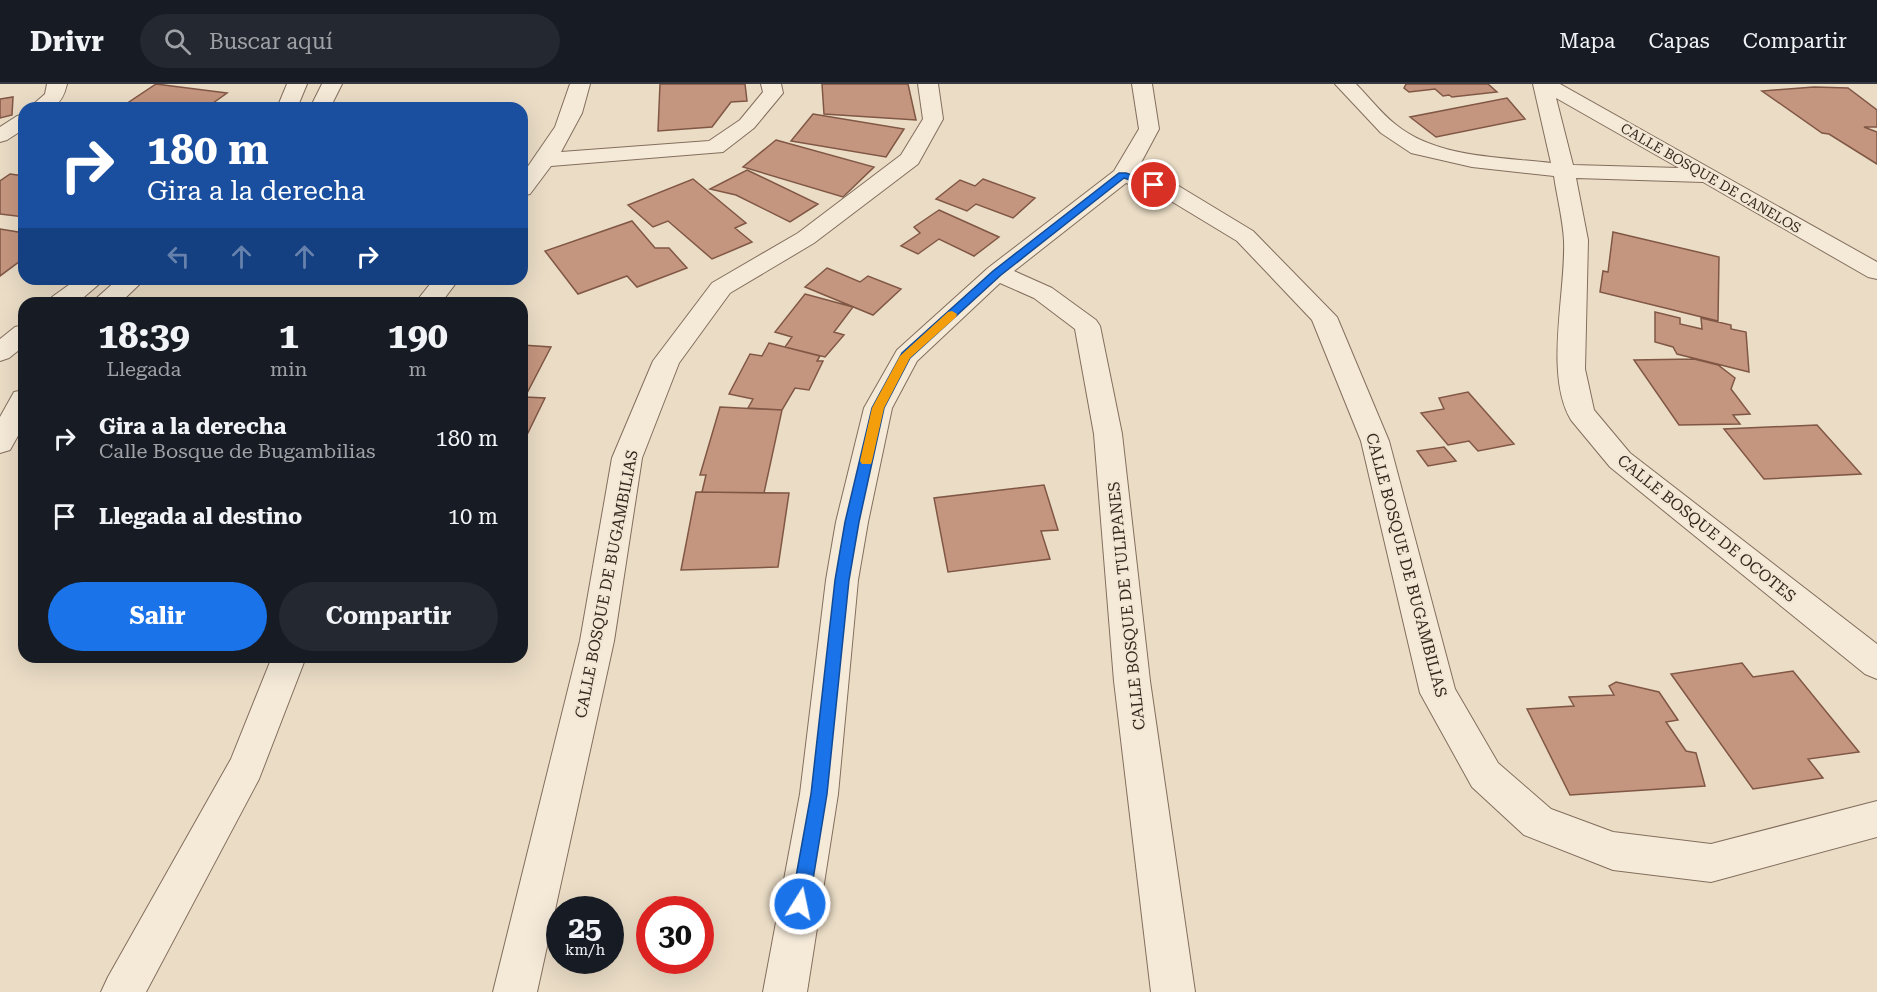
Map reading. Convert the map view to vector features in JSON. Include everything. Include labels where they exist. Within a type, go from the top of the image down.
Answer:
[{"type":"street","points":[[46,102],[54,96],[57,84]]},
{"type":"street","points":[[290,102],[297,84]]},
{"type":"street","points":[[323,102],[332,84]]},
{"type":"street","points":[[528,182],[547,160],[572,112],[580,84]]},
{"type":"street","points":[[547,160],[715,147],[747,124],[773,93],[771,84]]},
{"type":"street","name":"CALLE BOSQUE DE BUGAMBILIAS","points":[[515,992],[597,641],[627,459],[666,361],[721,288],[806,238],[910,159],[933,119],[928,84]]},
{"type":"street","points":[[785,992],[819,794],[842,580],[852,522],[878,408],[906,356],[997,273],[1123,175],[1149,129],[1142,84]]},
{"type":"street","points":[[1345,84],[1388,129],[1419,148],[1472,160],[1564,171],[1709,176]]},
{"type":"street","name":"CALLE BOSQUE DE OCOTES","points":[[1545,84],[1576,240],[1571,369],[1581,413],[1620,460],[1877,664]]},
{"type":"street","name":"CALLE BOSQUE DE CANELOS","points":[[1545,84],[1877,272]]},
{"type":"street","points":[[0,136],[18,124]]},
{"type":"street","name":"CALLE BOSQUE DE BUGAMBILIAS","points":[[1123,175],[1169,189],[1245,236],[1324,317],[1375,441],[1438,693],[1485,775],[1538,822],[1614,851],[1711,863],[1877,819]]},
{"type":"street","name":"CALLE BOSQUE DE TULIPANES","points":[[997,273],[1043,293],[1087,326],[1108,434],[1132,681],[1173,992]]},
{"type":"street","points":[[69,297],[85,285]]},
{"type":"street","points":[[111,297],[126,285]]},
{"type":"street","points":[[433,297],[442,285]]},
{"type":"street","points":[[0,352],[18,338]]},
{"type":"street","points":[[0,443],[18,410]]},
{"type":"street","points":[[123,992],[246,767],[287,663]]},
{"type":"building","points":[[156,84],[227,93],[214,102],[129,102]]},
{"type":"building","points":[[660,84],[745,84],[747,101],[731,102],[712,127],[658,131]]},
{"type":"building","points":[[822,84],[908,84],[916,120],[824,114]]},
{"type":"building","points":[[1406,84],[1488,84],[1497,92],[1452,97],[1443,96],[1435,89],[1409,92],[1404,88]]},
{"type":"building","points":[[1814,87],[1848,88],[1877,110],[1877,127],[1864,127],[1877,132],[1877,164],[1829,134],[1822,133],[1762,91]]},
{"type":"building","points":[[13,97],[12,115],[0,118],[0,99]]},
{"type":"building","points":[[1507,98],[1525,119],[1436,137],[1410,117]]},
{"type":"building","points":[[813,114],[904,129],[886,157],[791,141]]},
{"type":"building","points":[[776,140],[874,167],[843,197],[743,167]]},
{"type":"building","points":[[747,170],[818,204],[790,222],[736,195],[710,189]]},
{"type":"building","points":[[10,174],[18,175],[18,216],[0,214],[0,181]]},
{"type":"building","points":[[693,179],[746,223],[735,228],[752,242],[712,259],[668,221],[653,227],[628,205]]},
{"type":"building","points":[[983,179],[1035,198],[1013,218],[976,204],[967,211],[936,199],[960,180],[975,186]]},
{"type":"building","points":[[939,210],[999,237],[974,256],[939,239],[918,254],[901,246],[920,233],[914,227]]},
{"type":"building","points":[[632,221],[655,248],[669,248],[687,268],[637,287],[627,276],[578,294],[545,251]]},
{"type":"building","points":[[0,229],[18,232],[18,262],[0,276]]},
{"type":"building","points":[[1613,232],[1719,257],[1718,321],[1600,292],[1603,271],[1608,272]]},
{"type":"building","points":[[827,268],[860,282],[868,276],[901,289],[873,315],[805,287]]},
{"type":"building","points":[[805,294],[853,307],[834,332],[844,335],[825,357],[785,347],[792,337],[775,332]]},
{"type":"building","points":[[1655,312],[1680,318],[1680,324],[1702,329],[1701,318],[1731,325],[1731,329],[1746,332],[1749,372],[1677,354],[1673,347],[1655,342]]},
{"type":"building","points":[[769,343],[820,356],[817,361],[823,361],[809,390],[795,388],[782,410],[748,408],[753,399],[729,394],[750,354],[762,356]]},
{"type":"building","points":[[528,345],[551,347],[528,391]]},
{"type":"building","points":[[1694,359],[1718,365],[1735,378],[1731,389],[1750,414],[1733,415],[1740,424],[1679,425],[1634,360]]},
{"type":"building","points":[[1468,392],[1514,444],[1478,451],[1469,441],[1448,445],[1421,413],[1444,409],[1439,398]]},
{"type":"building","points":[[528,397],[545,398],[528,433]]},
{"type":"building","points":[[720,407],[782,410],[764,493],[702,492],[706,475],[700,475]]},
{"type":"building","points":[[1817,425],[1861,474],[1764,479],[1724,429]]},
{"type":"building","points":[[1444,447],[1456,461],[1428,466],[1417,451]]},
{"type":"building","points":[[1044,485],[1058,530],[1041,531],[1050,559],[948,572],[934,498]]},
{"type":"building","points":[[696,492],[789,493],[778,567],[681,570]]},
{"type":"building","points":[[1742,663],[1753,677],[1793,671],[1859,752],[1808,759],[1823,778],[1753,789],[1671,674]]},
{"type":"building","points":[[1616,682],[1659,692],[1678,720],[1666,722],[1686,751],[1696,753],[1705,786],[1570,795],[1527,709],[1574,706],[1569,697],[1614,695],[1609,686]]},
{"type":"slow traffic","points":[[866,461],[878,408],[906,356],[952,314]]},
{"type":"route","points":[[800,904],[819,794],[842,580],[852,522],[878,408],[906,356],[997,273],[1123,175],[1154,185]]}]
